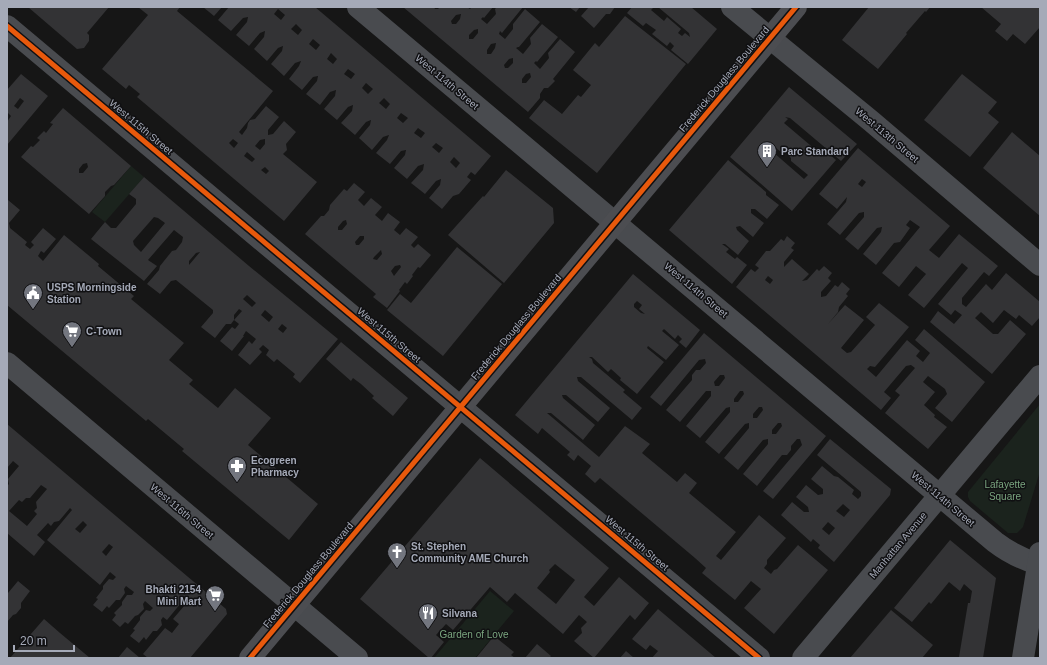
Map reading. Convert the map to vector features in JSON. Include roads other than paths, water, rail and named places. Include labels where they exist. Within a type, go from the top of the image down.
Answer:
[{"type":"main road","name":"Frederick Douglass Boulevard","points":[[250,658],[796,7]]},
{"type":"street","name":"West 114th Street","points":[[358,7],[1002,547],[1020,558],[1039,558]]},
{"type":"street","name":"West 113th Street","points":[[732,7],[871,121],[1040,264]]},
{"type":"street","name":"West 115th Street","points":[[7,26],[759,658]]},
{"type":"street","name":"West 116th Street","points":[[7,364],[295,604],[357,658]]},
{"type":"street","name":"Manhattan Avenue","points":[[803,658],[1040,376]]},
{"type":"street","points":[[1030,650],[1039,558]]},
{"type":"place","name":"Parc Standard","points":[[767,168]]},
{"type":"place","name":"USPS Morningside Station","points":[[33,310]]},
{"type":"place","name":"C-Town","points":[[72,348]]},
{"type":"place","name":"Ecogreen Pharmacy","points":[[237,483]]},
{"type":"place","name":"St. Stephen Community AME Church","points":[[397,569]]},
{"type":"place","name":"Bhakti 2154 Mini Mart","points":[[215,612]]},
{"type":"place","name":"Silvana","points":[[428,630]]},
{"type":"park label","name":"Lafayette Square","points":[[1005,490]]},
{"type":"park label","name":"Garden of Love","points":[[474,634]]}]
